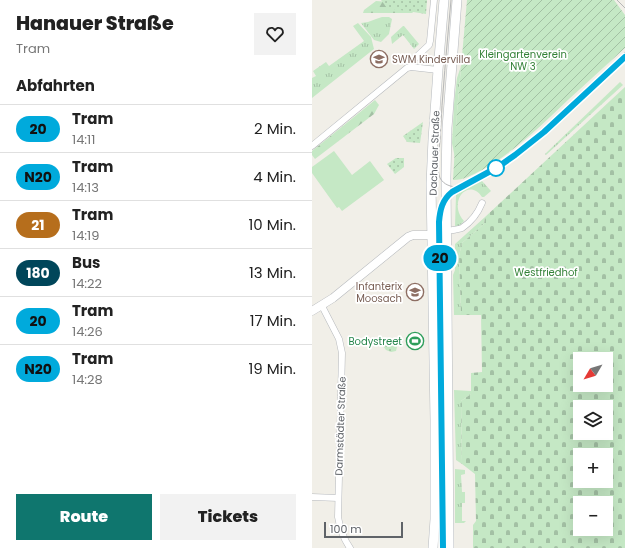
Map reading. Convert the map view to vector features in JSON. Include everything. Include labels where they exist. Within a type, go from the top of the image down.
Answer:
[{"type":"main road","name":"Dachauer Straße","points":[[433,548],[435,506],[432,177],[433,139],[444,0]]},
{"type":"main road","name":"Dachauer Straße","points":[[450,548],[446,231],[447,128],[457,0]]},
{"type":"main road","points":[[438,70],[452,72]]},
{"type":"main road","points":[[433,235],[446,231]]},
{"type":"street","points":[[411,67],[413,60],[429,45],[434,0]]},
{"type":"street","points":[[312,146],[407,68],[411,67],[438,70]]},
{"type":"street","points":[[446,231],[463,227],[473,218],[482,203]]},
{"type":"street","points":[[312,311],[333,298],[408,237],[413,235],[433,235]]},
{"type":"street","name":"Darmstädter Straße","points":[[322,306],[339,339],[342,353],[338,517],[340,530],[350,548]]},
{"type":"street","points":[[312,496],[338,498]]},
{"type":"green space","points":[[381,0],[427,0],[426,14],[387,8]]},
{"type":"green space","name":"Kleingartenverein NW 3","points":[[467,0],[614,0],[625,15],[625,48],[538,128],[506,155],[482,170],[464,178],[453,180],[457,112]]},
{"type":"green space","points":[[376,1],[389,2],[416,10],[412,13],[363,13],[364,10]]},
{"type":"green space","points":[[382,17],[389,17],[392,19],[389,34],[381,42],[374,40],[361,23]]},
{"type":"green space","points":[[358,23],[371,37],[374,49],[312,98],[312,78],[316,76],[313,71],[326,62],[329,66],[364,41],[353,26]]},
{"type":"green space","points":[[403,26],[419,44],[414,49],[403,35],[392,44],[391,37]]},
{"type":"green space","points":[[461,66],[455,158],[452,143],[454,104],[457,78]]},
{"type":"green space","points":[[620,82],[623,85],[546,155],[545,154]]},
{"type":"green space","name":"Westfriedhof","points":[[625,87],[625,548],[473,548],[473,525],[476,521],[475,474],[462,464],[461,401],[471,394],[471,373],[482,372],[481,315],[461,315],[459,256],[462,243],[484,224],[485,217]]},
{"type":"green space","points":[[375,100],[379,105],[374,114],[315,159],[312,155],[312,151]]},
{"type":"green space","points":[[423,122],[420,143],[407,142],[403,136]]},
{"type":"green space","points":[[334,151],[352,175],[370,161],[384,180],[342,211],[339,207],[337,208],[312,173],[312,167]]},
{"type":"green space","points":[[396,158],[404,158],[404,167],[395,174],[387,164]]},
{"type":"green space","points":[[482,181],[491,191],[484,197],[482,197],[477,191],[471,190],[462,194],[459,199],[458,206],[459,213],[464,221],[459,226],[455,226],[456,195]]},
{"type":"green space","points":[[485,217],[484,224],[462,243],[459,256],[461,315],[454,315],[453,275],[455,270],[455,244]]},
{"type":"green space","points":[[380,336],[394,343],[397,347],[396,351],[391,352],[386,350],[378,339]]},
{"type":"green space","points":[[454,390],[471,391],[471,394],[461,401],[462,464],[456,460]]},
{"type":"green space","points":[[455,469],[465,470],[465,474],[461,475],[462,492],[465,492],[465,503],[462,503],[462,521],[466,521],[464,523],[455,523]]},
{"type":"tram line","points":[[451,0],[438,165],[440,178],[448,185],[458,187]]},
{"type":"tram line","points":[[617,0],[625,8]]},
{"type":"tram line","points":[[440,548],[439,290],[437,222],[440,204],[443,197],[452,189],[500,162],[524,144],[568,106],[625,52]]},
{"type":"tram line","name":"20","points":[[443,548],[439,222],[441,206],[452,192],[505,163],[544,132],[625,57]]},
{"type":"place","name":"SWM Kindervilla","points":[[379,59]]},
{"type":"place","name":"Infanterix Moosach","points":[[415,292]]},
{"type":"place","name":"Bodystreet","points":[[415,341]]}]
